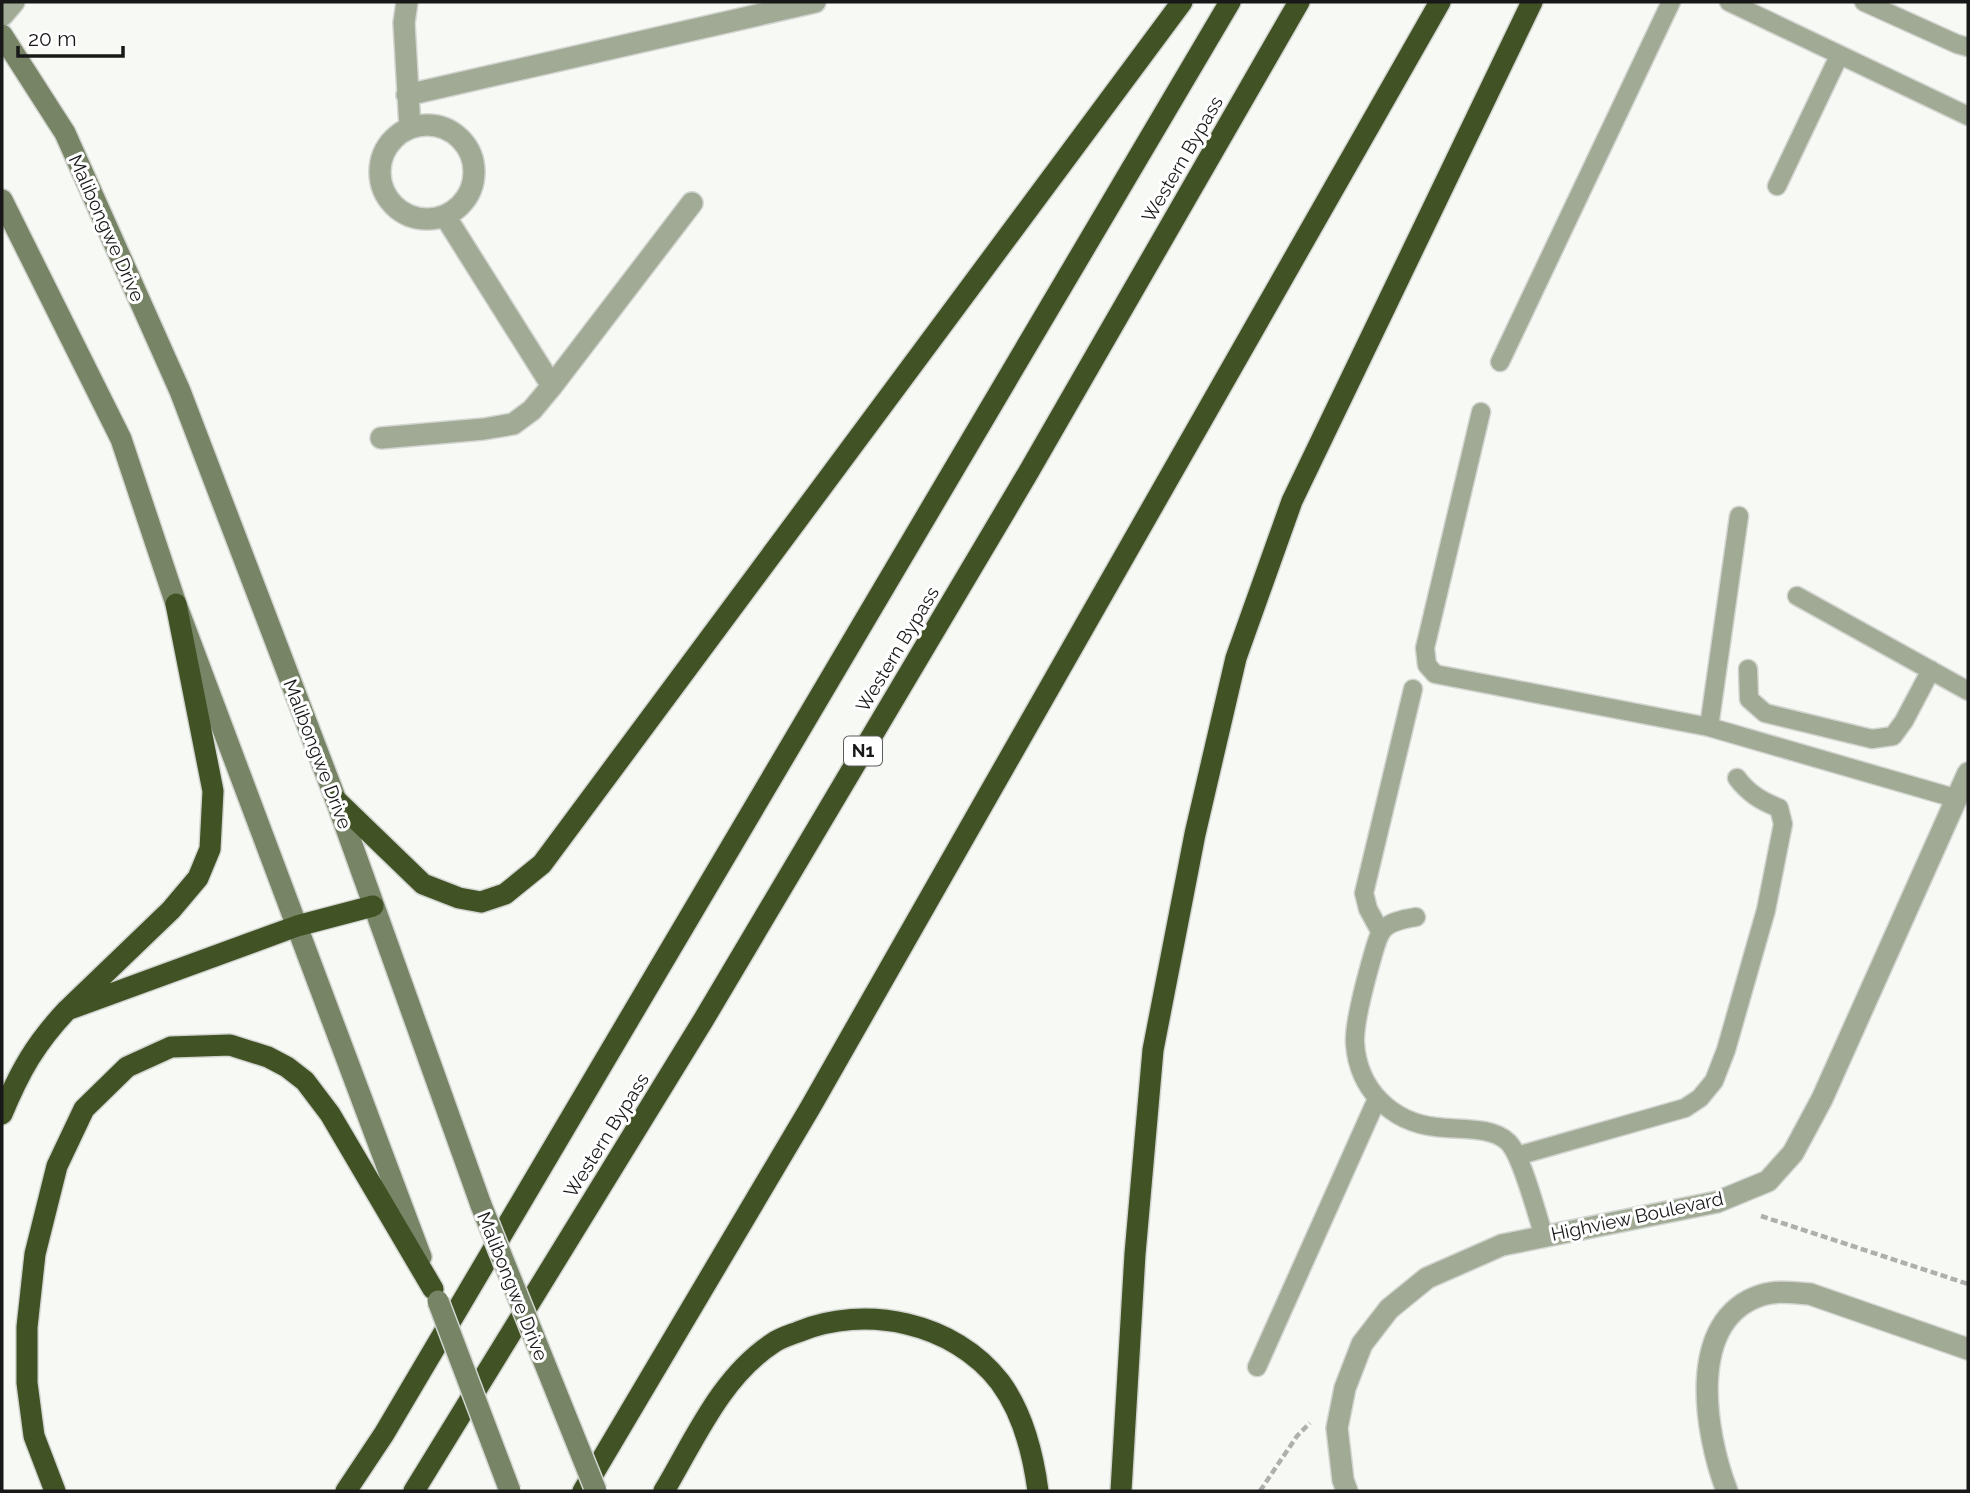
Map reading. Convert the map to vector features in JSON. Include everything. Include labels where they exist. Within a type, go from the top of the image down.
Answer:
[{"type":"highway","points":[[336,800],[423,884],[459,898],[481,902],[505,894],[542,864],[1182,2]]},
{"type":"highway","points":[[346,1491],[398,1410],[1230,2]]},
{"type":"highway","name":"Western Bypass","points":[[414,1491],[718,996],[1028,473],[1298,2]]},
{"type":"highway","points":[[583,1491],[817,1096],[1440,2]]},
{"type":"highway","points":[[1121,1491],[1135,1254],[1153,1050],[1195,834],[1236,658],[1292,501],[1532,2]]},
{"type":"highway","points":[[2,1114],[28,1059],[43,1036],[172,910],[198,878],[210,849],[213,791],[176,604]]},
{"type":"highway","points":[[67,1010],[297,926],[373,906]]},
{"type":"highway","points":[[55,1491],[34,1436],[27,1383],[27,1327],[35,1254],[57,1166],[84,1109],[127,1067],[172,1047],[230,1045],[268,1057],[287,1067],[305,1081],[331,1114],[435,1295]]},
{"type":"highway","points":[[664,1491],[725,1388],[748,1363],[774,1342],[785,1337],[815,1325],[855,1318],[895,1321],[925,1329],[965,1350],[983,1364],[1015,1405],[1025,1433],[1038,1491]]},
{"type":"main road","name":"Malibongwe Drive","points":[[2,35],[65,133],[180,391],[336,800],[481,1205],[596,1491]]},
{"type":"main road","points":[[2,200],[121,439],[176,604],[510,1491]]},
{"type":"street","points":[[2,16],[14,2]]},
{"type":"street","points":[[407,2],[404,23],[410,128]]},
{"type":"street","points":[[407,95],[815,2]]},
{"type":"street","points":[[428,125],[446,129],[461,139],[472,155],[475,173],[471,191],[460,206],[445,216],[426,220],[408,216],[392,205],[382,190],[379,172],[383,153],[394,138],[410,128],[428,125]]},
{"type":"street","points":[[381,438],[513,424],[532,410],[692,203]]},
{"type":"street","points":[[445,216],[552,386]]},
{"type":"street","name":"Highview Boulevard","points":[[1347,1491],[1343,1480],[1337,1428],[1345,1388],[1369,1335],[1389,1309],[1427,1278],[1502,1245],[1717,1202],[1768,1181],[1793,1153],[1822,1099],[1968,773]]},
{"type":"street","points":[[1727,1491],[1711,1436],[1706,1371],[1715,1336],[1735,1308],[1762,1295],[1785,1292],[1810,1294],[1968,1349]]},
{"type":"lane","points":[[1500,362],[1671,2]]},
{"type":"lane","points":[[1729,2],[1968,116]]},
{"type":"lane","points":[[1864,2],[1968,47]]},
{"type":"lane","points":[[1777,186],[1839,56]]},
{"type":"lane","points":[[1481,412],[1425,648],[1427,665],[1435,674],[1709,727],[1958,799]]},
{"type":"lane","points":[[1709,727],[1739,516]]},
{"type":"lane","points":[[1797,596],[1968,691]]},
{"type":"lane","points":[[1748,669],[1749,699],[1765,713],[1872,739],[1893,736],[1931,670]]},
{"type":"lane","points":[[1380,931],[1368,909],[1364,893],[1413,689]]},
{"type":"lane","points":[[1517,1156],[1685,1108],[1700,1098],[1714,1081],[1726,1050],[1766,910],[1783,824],[1779,808],[1761,801],[1737,778]]},
{"type":"lane","points":[[1416,918],[1394,920],[1380,931],[1368,972],[1354,1041],[1363,1078],[1377,1099],[1391,1112],[1432,1127],[1494,1133],[1509,1142],[1517,1156],[1544,1236]]},
{"type":"lane","points":[[1257,1367],[1377,1099]]},
{"type":"path","points":[[1717,1202],[1968,1284]]},
{"type":"path","points":[[1260,1491],[1297,1436],[1345,1388]]}]
